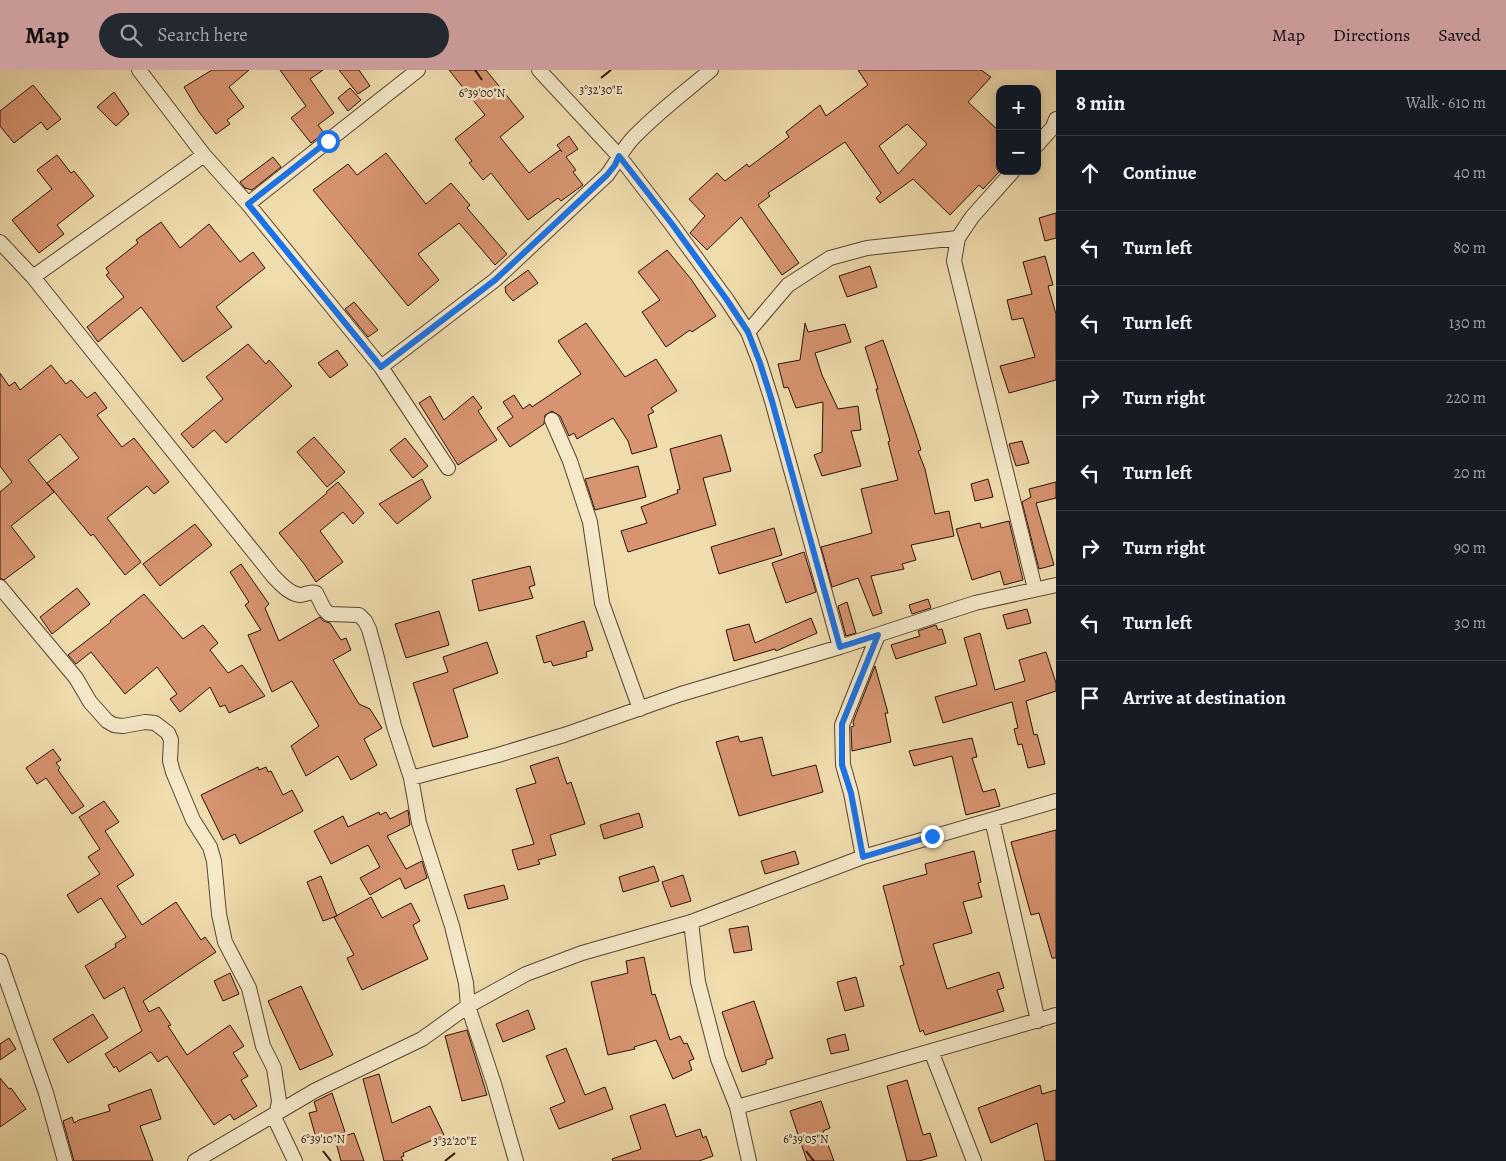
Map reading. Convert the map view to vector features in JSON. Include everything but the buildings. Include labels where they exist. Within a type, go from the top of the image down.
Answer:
[{"type":"street","points":[[139,70],[204,155],[248,204],[381,367],[448,468]]},
{"type":"street","points":[[248,204],[418,70]]},
{"type":"street","points":[[540,70],[619,156],[678,232],[748,332],[772,401],[840,647]]},
{"type":"street","points":[[381,367],[495,280],[607,175],[634,137],[711,70]]},
{"type":"street","points":[[1041,141],[1055,125]]},
{"type":"street","points":[[33,277],[204,155]]},
{"type":"street","points":[[1009,175],[972,217],[958,238],[954,260],[1035,589]]},
{"type":"street","points":[[748,332],[788,285],[830,258],[867,248],[958,238]]},
{"type":"street","points":[[0,242],[33,277],[273,576],[285,588],[295,593],[302,595],[311,592],[316,593],[329,614],[359,615],[365,621],[376,654],[394,726],[411,778],[419,823],[457,945],[466,984],[468,1006],[494,1084],[516,1161]]},
{"type":"street","points":[[552,420],[570,461],[590,522],[602,603],[640,709]]},
{"type":"street","points":[[411,778],[555,738],[682,694],[840,647],[975,603],[1056,585]]},
{"type":"street","points":[[0,587],[76,678],[90,702],[107,721],[114,725],[123,726],[145,722],[155,723],[168,733],[171,740],[170,761],[173,772],[193,820],[210,847],[214,861],[219,914],[225,942],[249,988],[263,1046],[274,1068],[279,1101],[275,1114],[294,1161]]},
{"type":"street","points":[[863,857],[851,793],[842,765],[842,724],[878,635]]},
{"type":"street","points":[[195,1161],[316,1090],[422,1039],[468,1006],[526,974],[582,953],[691,922],[863,857],[1056,801]]},
{"type":"street","points":[[992,820],[1038,1021]]},
{"type":"street","points":[[691,922],[698,982],[718,1059],[737,1107],[750,1161]]},
{"type":"street","points":[[0,961],[46,1093],[65,1161]]},
{"type":"street","points":[[737,1107],[1056,1015]]},
{"type":"street","points":[[931,1051],[974,1161]]},
{"type":"route","points":[[328,141],[248,204],[348,329],[381,367],[495,280],[607,175],[619,156],[672,224],[748,332],[772,401],[840,647],[878,635],[842,724],[842,765],[851,793],[863,857],[932,836]]}]
